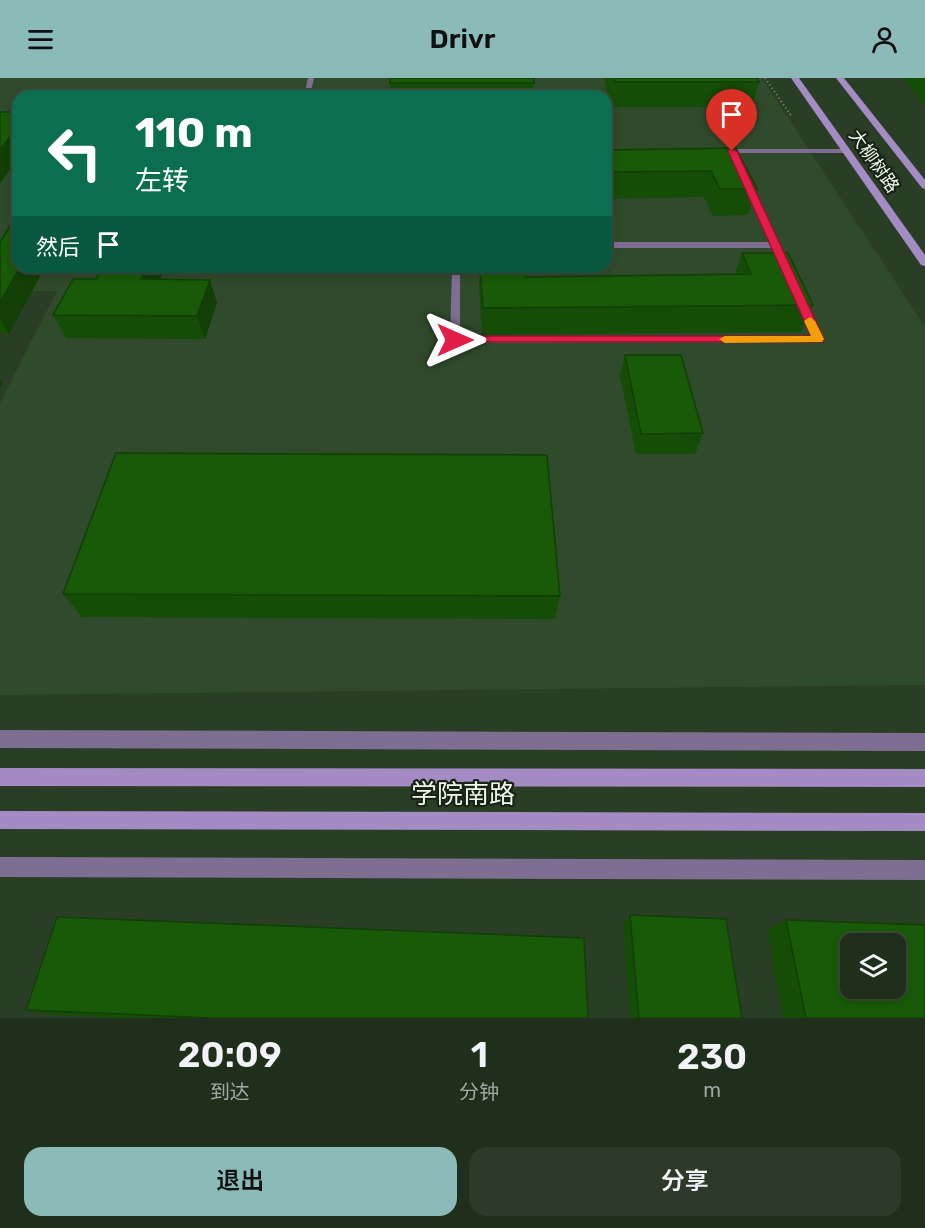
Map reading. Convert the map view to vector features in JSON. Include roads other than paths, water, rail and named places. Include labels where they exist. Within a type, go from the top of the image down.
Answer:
[{"type":"main road","name":"大柳树路","points":[[795,78],[925,262]]},
{"type":"main road","name":"大柳树路","points":[[840,78],[925,186]]},
{"type":"main road","name":"学院南路","points":[[0,777],[925,778]]},
{"type":"main road","name":"学院南路","points":[[0,820],[925,822]]},
{"type":"street","points":[[0,739],[925,742]]},
{"type":"street","points":[[0,867],[925,870]]},
{"type":"lane","points":[[710,151],[847,151]]},
{"type":"lane","points":[[732,151],[737,162]]},
{"type":"lane","points":[[742,172],[790,276]]},
{"type":"lane","points":[[612,246],[776,245]]},
{"type":"lane","points":[[456,273],[455,340],[818,339],[799,297]]}]
